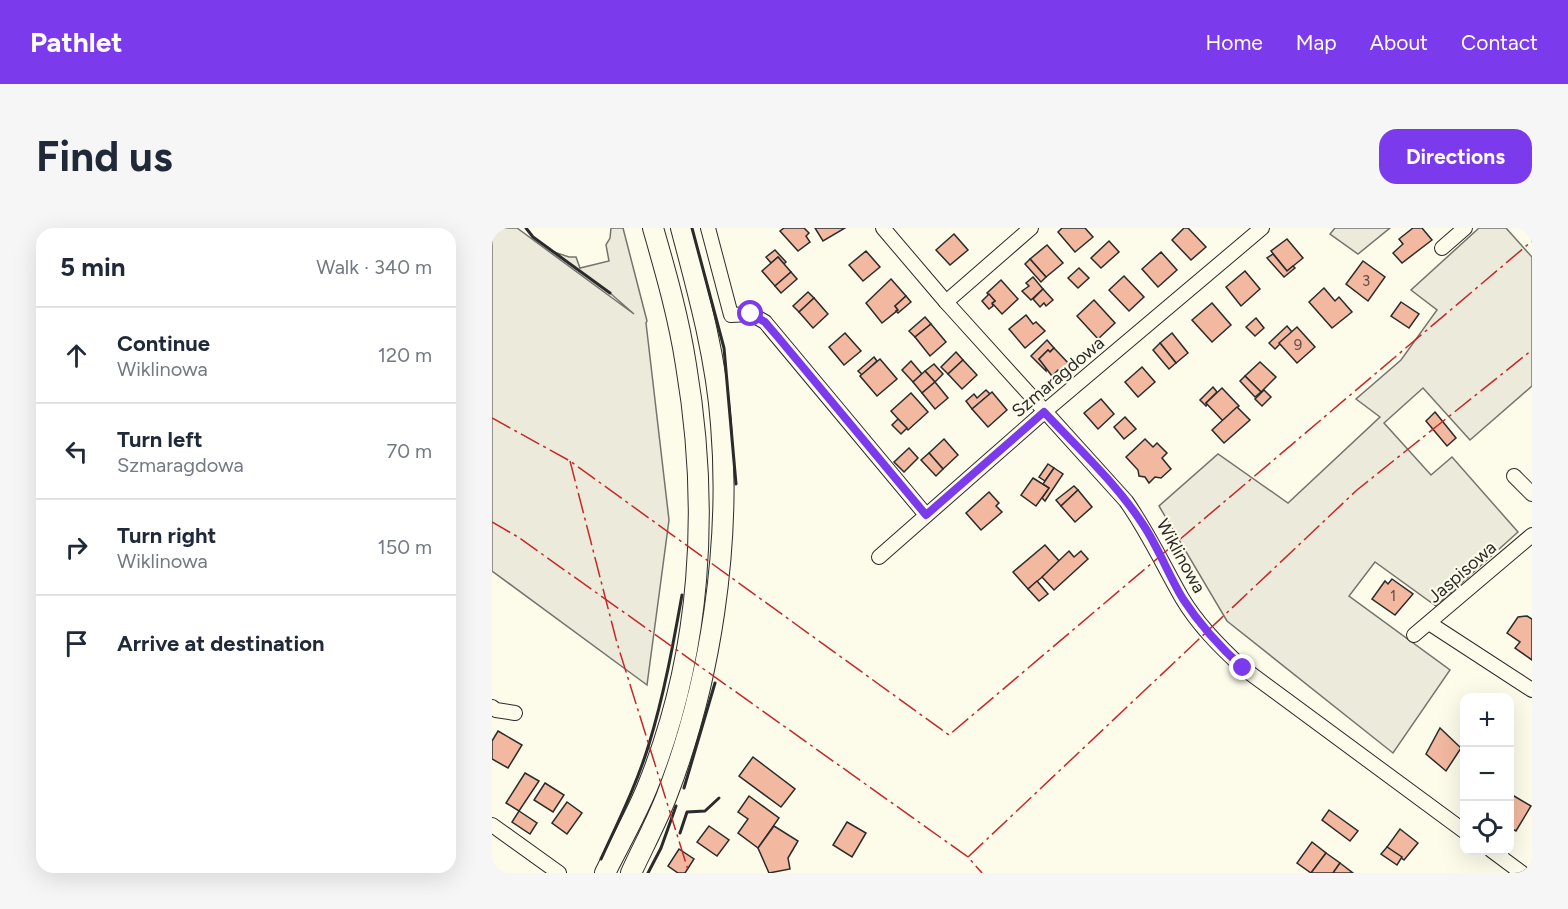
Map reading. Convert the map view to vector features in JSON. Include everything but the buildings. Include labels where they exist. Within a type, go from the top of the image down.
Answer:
[{"type":"main road","points":[[605,873],[647,789],[667,732],[690,637],[700,531],[694,418],[686,362],[653,228]]},
{"type":"main road","points":[[631,873],[667,795],[699,697],[714,618],[722,530],[721,423],[705,320],[681,228]]},
{"type":"street","points":[[708,228],[731,315],[751,314],[765,322],[926,515]]},
{"type":"street","name":"Wiklinowa","points":[[883,228],[1044,412],[1112,484],[1144,525],[1182,597],[1218,645],[1243,668],[1460,828]]},
{"type":"street","points":[[946,302],[1031,228]]},
{"type":"street","name":"Szmaragdowa","points":[[879,557],[1044,412],[1262,228]]},
{"type":"street","points":[[1442,248],[1465,228]]},
{"type":"street","points":[[1514,476],[1532,494]]},
{"type":"street","name":"Jaspisowa","points":[[1414,635],[1532,535]]},
{"type":"street","points":[[1430,623],[1532,690]]},
{"type":"street","points":[[492,707],[496,710],[515,713]]},
{"type":"street","points":[[492,825],[559,873]]},
{"type":"street","points":[[1498,855],[1522,873]]},
{"type":"shaded area","points":[[492,228],[517,228],[634,314],[610,293],[554,252],[576,257],[580,268],[609,261],[606,245],[610,238],[611,228],[623,228],[647,321],[669,520],[647,685],[492,571]]},
{"type":"shaded area","points":[[1335,228],[1390,228],[1358,254],[1330,234]]},
{"type":"shaded area","points":[[1479,228],[1506,228],[1532,257],[1532,386],[1470,440],[1423,388],[1384,423],[1431,475],[1452,457],[1518,532],[1436,606],[1375,562],[1349,596],[1450,670],[1393,753],[1227,621],[1159,506],[1218,454],[1288,503],[1380,417],[1356,399],[1401,360],[1437,310],[1411,290]]},
{"type":"wall","points":[[526,228],[533,237],[610,293]]},
{"type":"wall","points":[[692,228],[724,348],[736,484]]},
{"type":"wall","points":[[601,859],[633,788],[649,744],[664,689],[682,595]]},
{"type":"wall","points":[[684,788],[715,683]]},
{"type":"wall","points":[[680,833],[687,812],[705,811],[719,798]]},
{"type":"wall","points":[[648,873],[661,848],[676,806]]},
{"type":"power","points":[[492,418],[570,461],[949,735],[1532,241]]},
{"type":"power","points":[[968,857],[1357,490],[1532,350]]},
{"type":"power","points":[[570,461],[617,643],[689,873]]},
{"type":"power","points":[[492,522],[518,537],[968,857],[982,873]]},
{"type":"route","points":[[751,314],[765,322],[926,515],[1044,412],[1126,501],[1144,525],[1182,597],[1197,620],[1218,645],[1243,668]]}]
